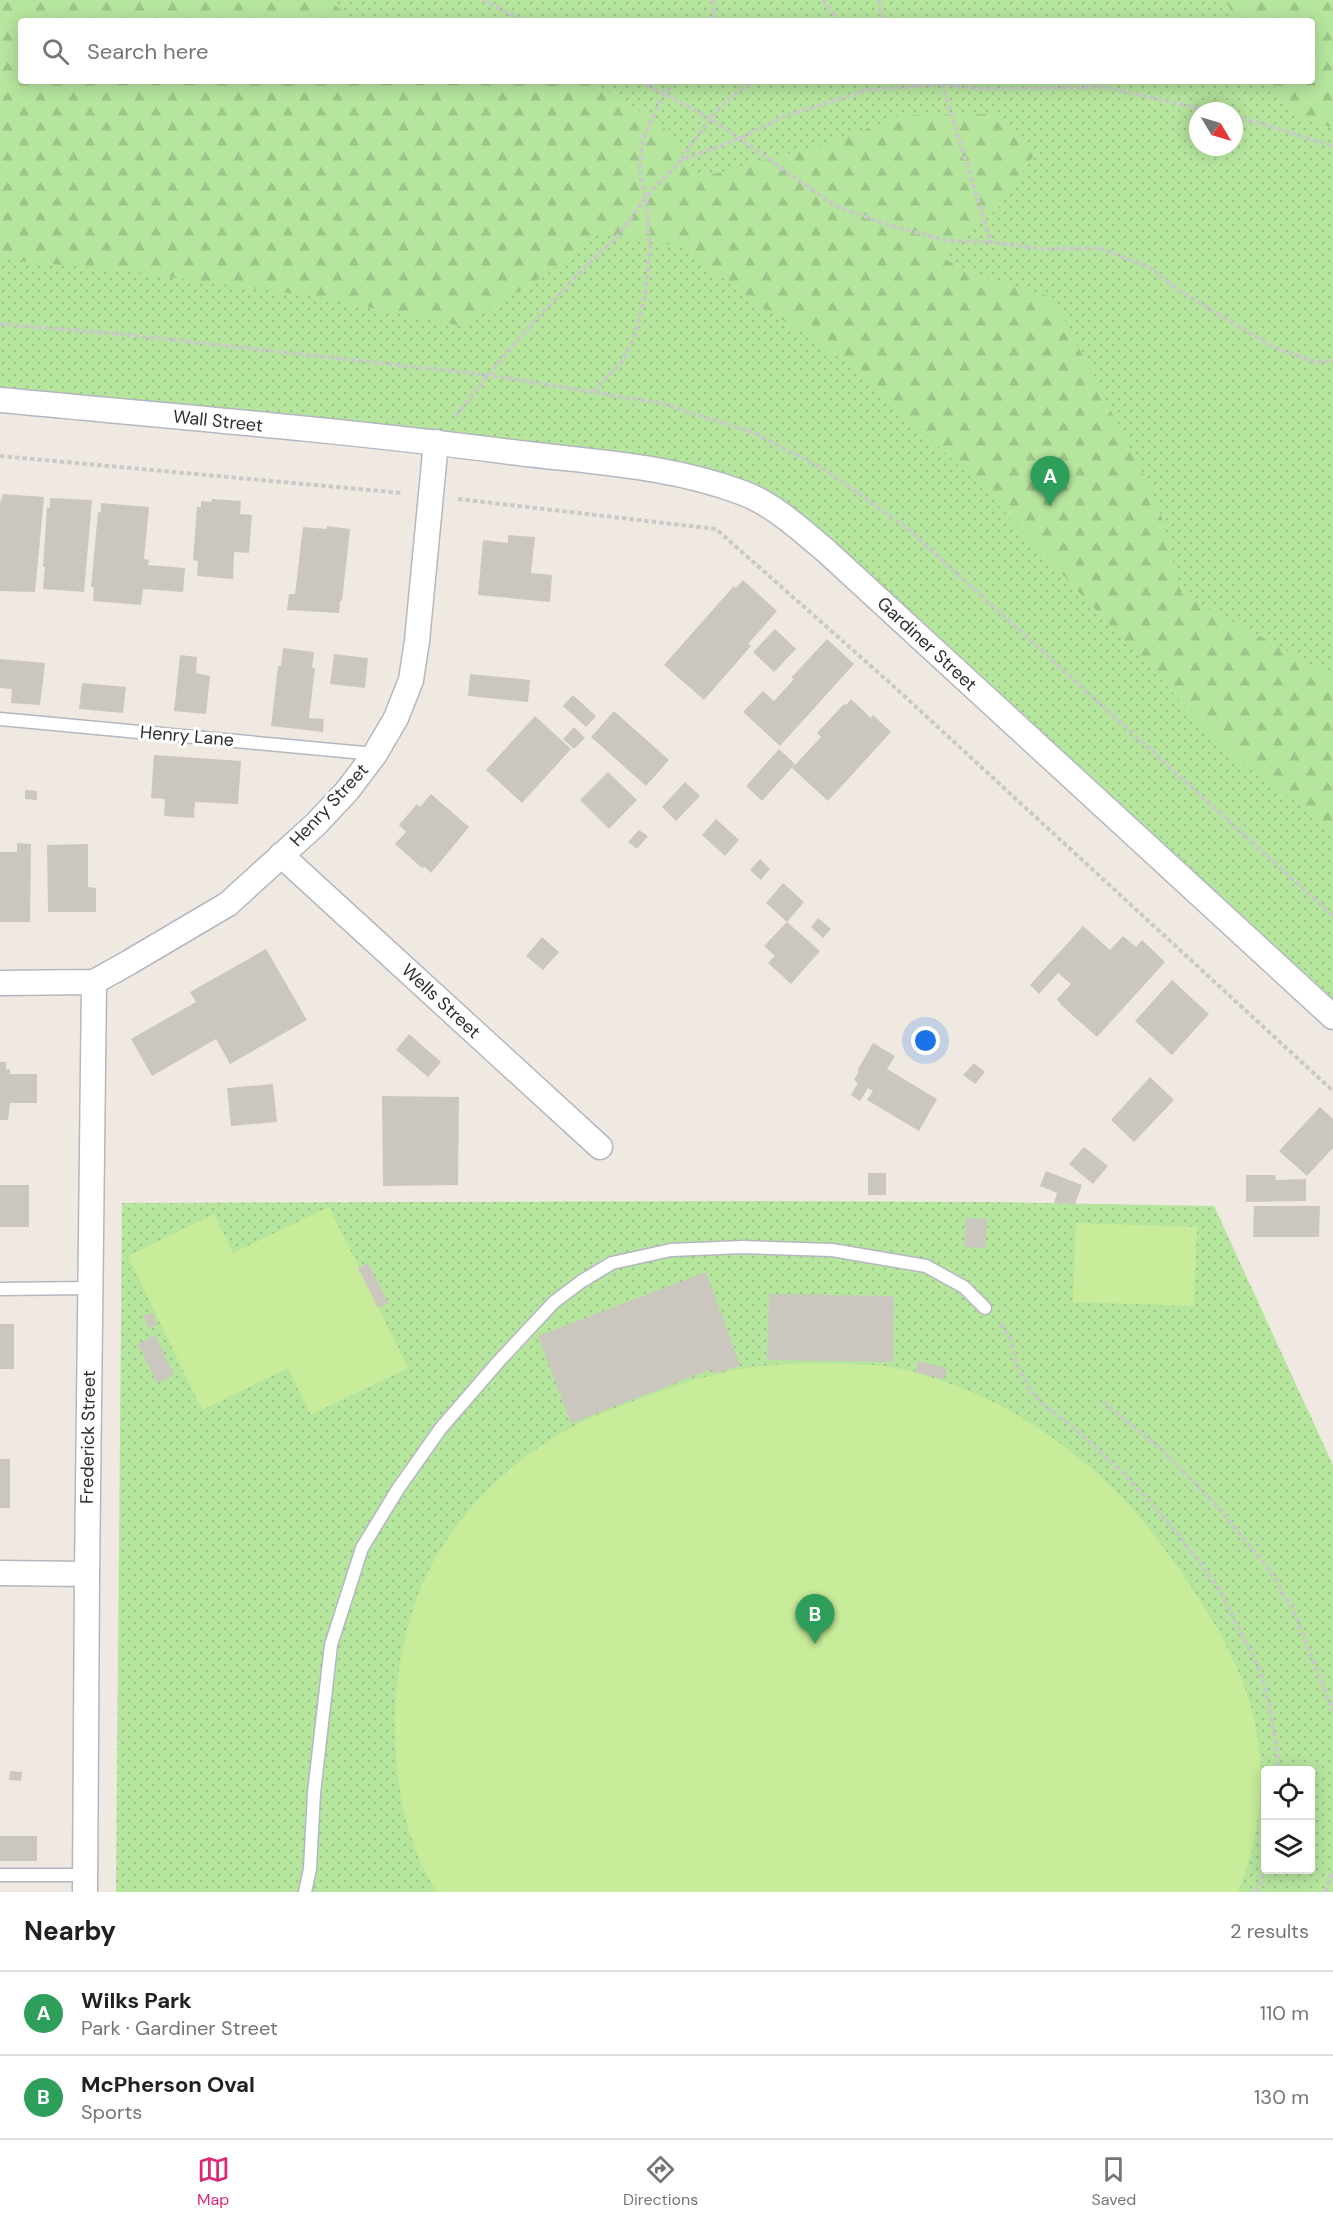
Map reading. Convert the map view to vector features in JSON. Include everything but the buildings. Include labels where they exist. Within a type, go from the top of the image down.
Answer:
[{"type":"street","name":"Wall Street","points":[[0,400],[436,442]]},
{"type":"street","name":"Henry Street","points":[[0,983],[94,982],[177,936],[228,904],[282,855],[347,790],[375,754],[396,718],[411,680],[417,641],[436,442]]},
{"type":"street","name":"Gardiner Street","points":[[436,442],[648,469],[700,478],[746,494],[788,519],[825,550],[1333,1017]]},
{"type":"street","name":"Wells Street","points":[[282,855],[600,1148]]},
{"type":"street","name":"Frederick Street","points":[[86,1884],[94,982]]},
{"type":"street","points":[[0,1573],[87,1574]]},
{"type":"lane","name":"Henry Lane","points":[[0,719],[375,754]]},
{"type":"lane","points":[[305,1892],[310,1869],[314,1793],[331,1645],[362,1548],[398,1489],[441,1428],[554,1302],[582,1281],[612,1263],[671,1250],[743,1247],[832,1250],[926,1266],[964,1287],[985,1308]]},
{"type":"lane","points":[[0,1289],[90,1288]]},
{"type":"lane","points":[[0,1875],[86,1884]]},
{"type":"path","points":[[483,0],[518,18]]},
{"type":"path","points":[[713,0],[714,18]]},
{"type":"path","points":[[822,0],[837,18]]},
{"type":"path","points":[[879,0],[882,18]]},
{"type":"path","points":[[646,84],[710,118],[834,205],[885,224],[946,241],[991,242],[1043,249],[1100,248],[1151,268],[1178,290],[1274,347],[1315,362],[1333,361]]},
{"type":"path","points":[[593,392],[620,364],[634,339],[645,296],[650,248],[646,197],[640,176],[641,153],[645,134],[664,94],[673,84]]},
{"type":"path","points":[[436,442],[488,375],[531,325],[588,264],[616,238],[646,197],[682,160],[710,118],[748,84]]},
{"type":"path","points":[[682,160],[741,138],[782,117],[868,90],[933,84]]},
{"type":"path","points":[[944,84],[991,242]]},
{"type":"path","points":[[950,84],[983,88],[1104,87],[1189,106]]},
{"type":"path","points":[[1243,119],[1333,146]]},
{"type":"path","points":[[0,456],[431,496],[716,529],[889,682],[1333,1091]]},
{"type":"path","points":[[985,1308],[1004,1328],[1011,1340],[1017,1365],[1028,1387],[1044,1405],[1076,1429],[1125,1475],[1179,1535],[1218,1587],[1260,1671],[1270,1709],[1279,1766]]},
{"type":"path","points":[[1103,1402],[1159,1447],[1216,1505],[1268,1568],[1293,1607],[1333,1711]]},
{"type":"path","points":[[1325,1892],[1333,1871]]},
{"type":"path","points":[[1256,1892],[1264,1874]]},
{"type":"green space","points":[[0,0],[1333,0],[1333,1017],[825,550],[700,478],[0,400]]},
{"type":"green space","points":[[0,0],[328,0],[351,18],[18,18],[18,84],[595,84],[662,125],[699,178],[841,139],[902,115],[995,114],[1036,152],[999,207],[942,258],[981,277],[1053,297],[1158,504],[1182,594],[1333,676],[1333,832],[1319,818],[1233,757],[979,485],[855,368],[757,303],[678,246],[598,234],[547,274],[462,326],[318,297],[114,270],[0,259]]},
{"type":"green space","points":[[1225,0],[1333,0],[1333,128],[1291,115],[1273,84],[1315,84],[1315,18],[1235,18]]},
{"type":"green space","points":[[752,1201],[1214,1206],[1333,1465],[1333,1892],[116,1892],[122,1203]]},
{"type":"green space","points":[[329,1207],[408,1368],[311,1415],[288,1368],[202,1410],[128,1256],[214,1214],[233,1253]]},
{"type":"green space","points":[[1076,1223],[1197,1227],[1194,1306],[1073,1302]]},
{"type":"green space","points":[[781,1364],[874,1365],[914,1372],[953,1385],[1001,1406],[1047,1434],[1091,1468],[1130,1506],[1152,1533],[1192,1588],[1215,1625],[1236,1665],[1251,1707],[1259,1750],[1260,1805],[1250,1857],[1238,1892],[437,1892],[416,1851],[403,1808],[395,1742],[395,1719],[398,1676],[413,1610],[429,1569],[451,1533],[478,1500],[509,1470],[542,1445],[591,1418],[662,1390],[725,1372]]},
{"type":"place","name":"Wilks Park","points":[[1050,506]]},
{"type":"place","name":"McPherson Oval","points":[[815,1644]]}]
